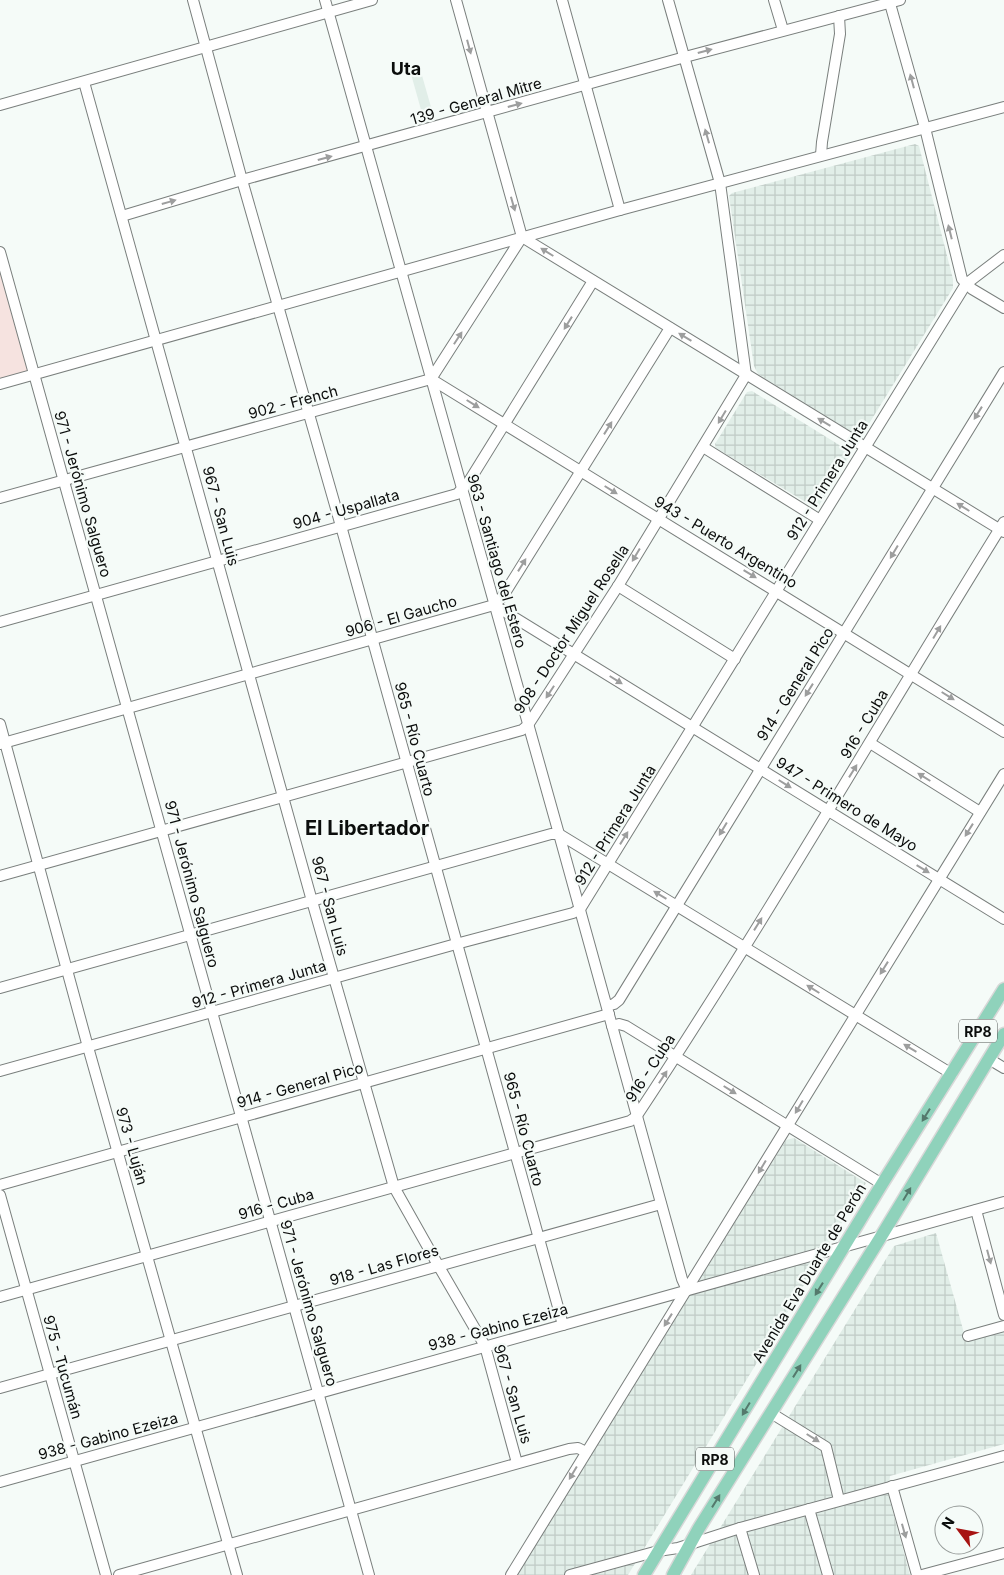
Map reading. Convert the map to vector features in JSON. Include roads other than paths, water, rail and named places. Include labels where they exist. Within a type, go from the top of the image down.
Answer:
[{"type":"main road","name":"Avenida Eva Duarte de Perón","points":[[644,1575],[882,1184],[1004,989]]},
{"type":"main road","name":"RP8","points":[[673,1575],[1004,1034]]},
{"type":"street","name":"965 - Río Cuarto","points":[[193,0],[563,1325]]},
{"type":"street","name":"963 - Santiago del Estero","points":[[325,0],[580,909],[636,1117],[682,1279],[687,1290]]},
{"type":"street","points":[[0,105],[372,0]]},
{"type":"street","points":[[456,0],[522,237],[932,488],[1002,528]]},
{"type":"street","points":[[562,0],[620,210]]},
{"type":"street","points":[[668,0],[720,183],[746,375]]},
{"type":"street","points":[[774,0],[783,30]]},
{"type":"street","points":[[893,1],[964,281],[1004,308]]},
{"type":"street","name":"139 - General Mitre","points":[[122,216],[242,180],[684,57],[840,16],[853,7],[893,1]]},
{"type":"street","points":[[821,155],[840,34],[840,16]]},
{"type":"street","name":"967 - San Luis","points":[[84,82],[187,446],[312,901],[394,1187],[485,1346],[517,1463]]},
{"type":"street","points":[[0,384],[156,339],[401,273],[522,237],[1004,107]]},
{"type":"street","points":[[431,379],[522,237]]},
{"type":"street","name":"971 - Jerónimo Salguero","points":[[0,252],[369,1575]]},
{"type":"street","name":"912 - Primera Junta","points":[[0,1071],[456,944],[573,914],[580,909],[865,447],[964,281],[1004,255]]},
{"type":"street","points":[[462,490],[593,281]]},
{"type":"street","points":[[494,605],[503,596],[670,328]]},
{"type":"street","name":"914 - General Pico","points":[[0,1185],[486,1049],[608,1010],[619,1000],[1004,372]]},
{"type":"street","name":"908 - Doctor Miguel Rosella","points":[[0,876],[522,730],[528,725],[618,586],[746,375]]},
{"type":"street","name":"902 - French","points":[[0,498],[431,379]]},
{"type":"street","name":"943 - Puerto Argentino","points":[[431,379],[1004,732]]},
{"type":"street","points":[[703,447],[820,520]]},
{"type":"street","name":"904 - Uspallata","points":[[0,622],[453,495],[462,490]]},
{"type":"street","name":"916 - Cuba","points":[[0,1297],[630,1121],[636,1117],[676,1056],[1002,528]]},
{"type":"street","points":[[618,586],[735,659]]},
{"type":"street","name":"906 - El Gaucho","points":[[3,743],[494,605]]},
{"type":"street","name":"947 - Primero de Mayo","points":[[494,605],[1004,919]]},
{"type":"street","name":"973 - Luján","points":[[0,724],[3,743],[39,864],[88,1047],[237,1575]]},
{"type":"street","points":[[870,743],[980,812]]},
{"type":"street","points":[[512,1575],[1004,774]]},
{"type":"street","points":[[0,988],[434,866],[551,834],[559,834],[952,1074]]},
{"type":"street","points":[[612,1026],[619,1024],[626,1026],[882,1184]]},
{"type":"street","points":[[989,1059],[1004,1068]]},
{"type":"street","name":"975 - Tucumán","points":[[0,1195],[106,1575]]},
{"type":"street","name":"938 - Gabino Ezeiza","points":[[0,1482],[1004,1202]]},
{"type":"street","name":"918 - Las Flores","points":[[0,1388],[172,1342],[438,1265],[661,1204]]},
{"type":"street","points":[[976,1210],[1004,1315]]},
{"type":"street","points":[[968,1336],[1004,1326]]},
{"type":"street","points":[[771,1413],[826,1448],[839,1500]]},
{"type":"street","points":[[119,1575],[517,1463],[574,1448],[586,1452]]},
{"type":"street","points":[[570,1575],[658,1551],[669,1550],[839,1500],[1004,1456]]},
{"type":"street","points":[[892,1486],[916,1575]]},
{"type":"street","points":[[809,1509],[828,1575]]},
{"type":"street","points":[[740,1528],[754,1575]]},
{"type":"street","points":[[922,1575],[1004,1553]]},
{"type":"district","name":"Uta","points":[[406,68]]},
{"type":"district","name":"El Libertador","points":[[367,828]]}]
